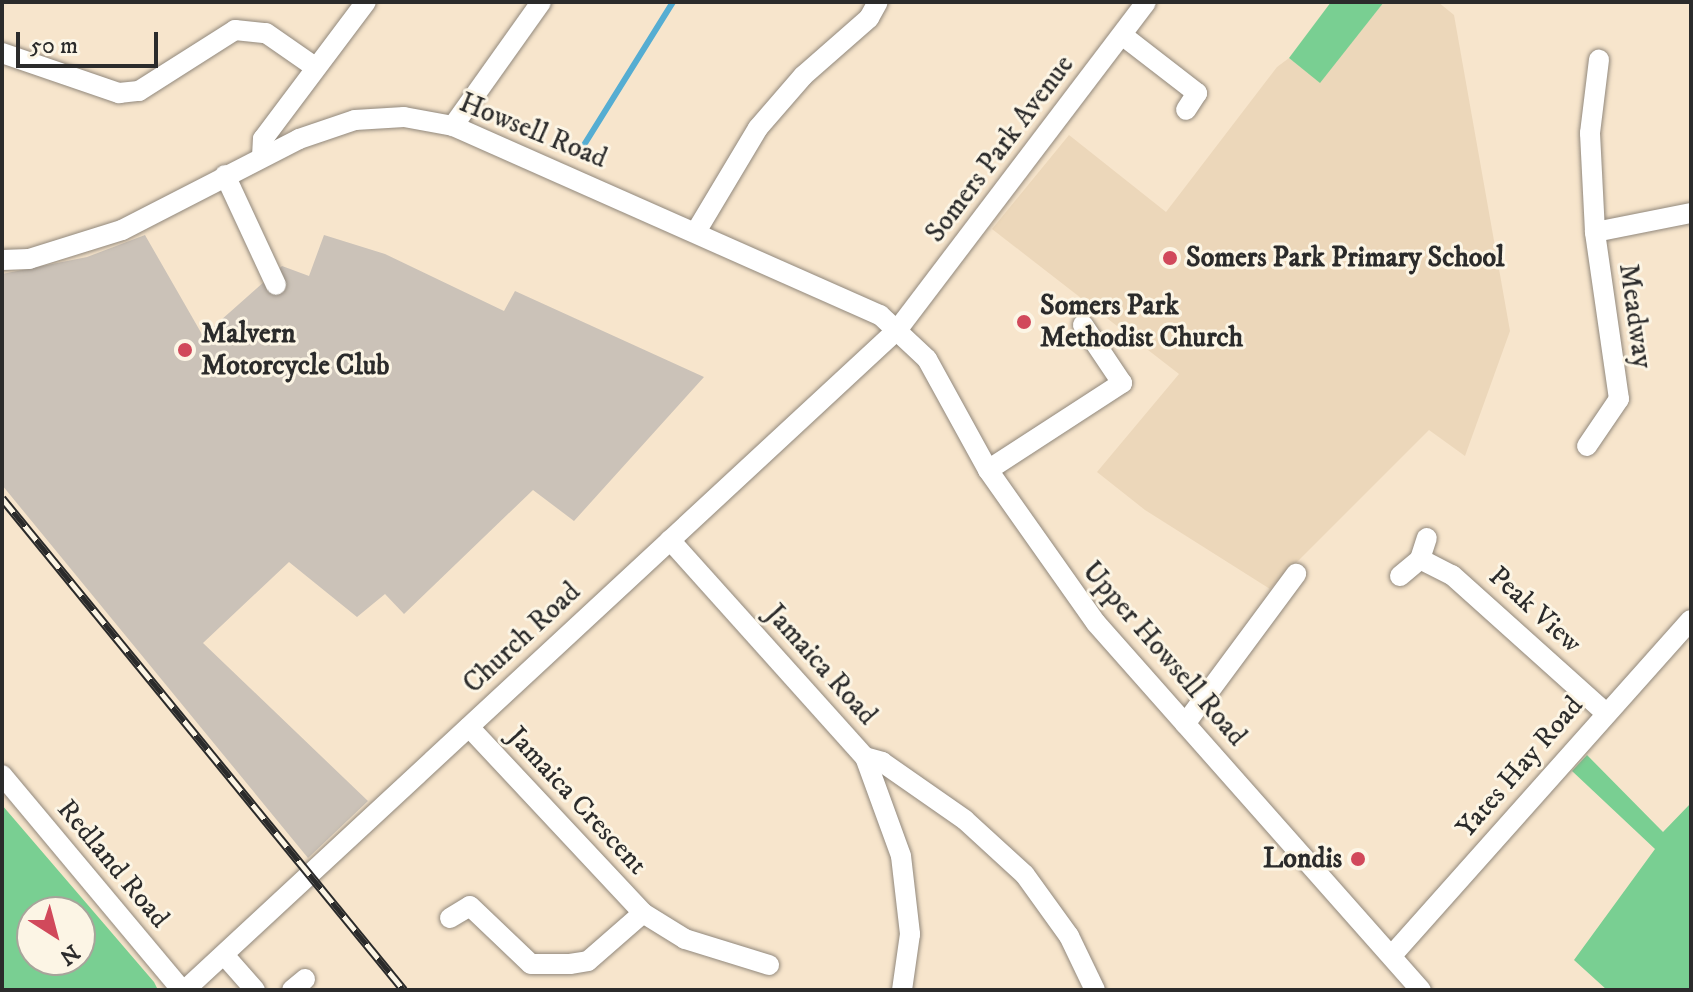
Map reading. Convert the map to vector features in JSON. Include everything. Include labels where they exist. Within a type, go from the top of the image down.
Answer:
[{"type":"street","points":[[262,157],[263,139],[366,2]]},
{"type":"street","points":[[453,126],[541,2]]},
{"type":"street","points":[[697,230],[758,128],[803,76],[869,18],[878,2]]},
{"type":"street","name":"Somers Park Avenue","points":[[898,329],[1146,2]]},
{"type":"street","points":[[2,53],[119,93],[139,91],[235,30],[266,33],[315,67]]},
{"type":"street","points":[[1122,35],[1197,93],[1186,110]]},
{"type":"street","name":"Meadway","points":[[1587,446],[1619,399],[1595,232],[1590,133],[1599,60]]},
{"type":"street","name":"Howsell Road","points":[[2,260],[29,259],[122,230],[262,157],[355,120],[404,117],[453,126],[697,230],[880,315],[898,329]]},
{"type":"street","points":[[225,175],[276,285]]},
{"type":"street","name":"Meadway","points":[[1595,232],[1691,213]]},
{"type":"street","points":[[988,470],[1122,383],[1083,325]]},
{"type":"street","name":"Upper Howsell Road","points":[[898,329],[927,359],[988,470],[1096,623],[1394,953],[1421,990]]},
{"type":"street","name":"Church Road","points":[[184,990],[225,956],[898,329]]},
{"type":"street","points":[[1400,576],[1420,559],[1427,538]]},
{"type":"street","name":"Jamaica Road","points":[[670,540],[865,757],[901,856],[910,934],[902,990]]},
{"type":"street","name":"Peak View","points":[[1420,559],[1481,597],[1606,713]]},
{"type":"street","points":[[1185,724],[1296,574]]},
{"type":"street","name":"Yates Hay Road","points":[[1394,953],[1691,620]]},
{"type":"street","name":"Jamaica Crescent","points":[[469,727],[643,913],[685,939],[769,965]]},
{"type":"street","points":[[865,757],[882,762],[965,820],[1025,875],[1069,936],[1095,990]]},
{"type":"street","name":"Redland Road","points":[[2,775],[184,990]]},
{"type":"street","name":"Jamaica Crescent","points":[[450,918],[470,906],[531,964],[570,964],[588,961],[643,913]]},
{"type":"street","points":[[225,956],[255,990]]},
{"type":"shaded area","points":[[1384,2],[1438,2],[1454,15],[1510,331],[1465,456],[1429,430],[1270,589],[1145,510],[1097,472],[1179,374],[992,229],[1069,135],[1166,212],[1277,67],[1289,58],[1320,82]]},
{"type":"shaded area","points":[[145,235],[203,336],[282,266],[309,276],[324,235],[385,254],[504,311],[515,291],[704,377],[574,521],[533,490],[404,614],[385,594],[357,617],[289,562],[203,643],[368,801],[308,858],[2,485],[2,274],[87,257]]},
{"type":"green space","points":[[1331,2],[1384,2],[1320,83],[1289,58]]},
{"type":"green space","points":[[1587,755],[1663,832],[1691,803],[1691,990],[1607,990],[1574,960],[1655,849],[1572,771]]},
{"type":"green space","points":[[2,805],[80,896],[16,896],[16,976],[96,976],[96,914],[158,990],[2,990]]},
{"type":"waterway","points":[[579,153],[673,2]]},
{"type":"railway","points":[[2,498],[404,990]]},
{"type":"place","name":"Somers Park Primary School","points":[[1170,258]]},
{"type":"place","name":"Somers Park Methodist Church","points":[[1024,322]]},
{"type":"place","name":"Malvern Motorcycle Club","points":[[185,350]]},
{"type":"place","name":"Londis","points":[[1358,859]]}]
